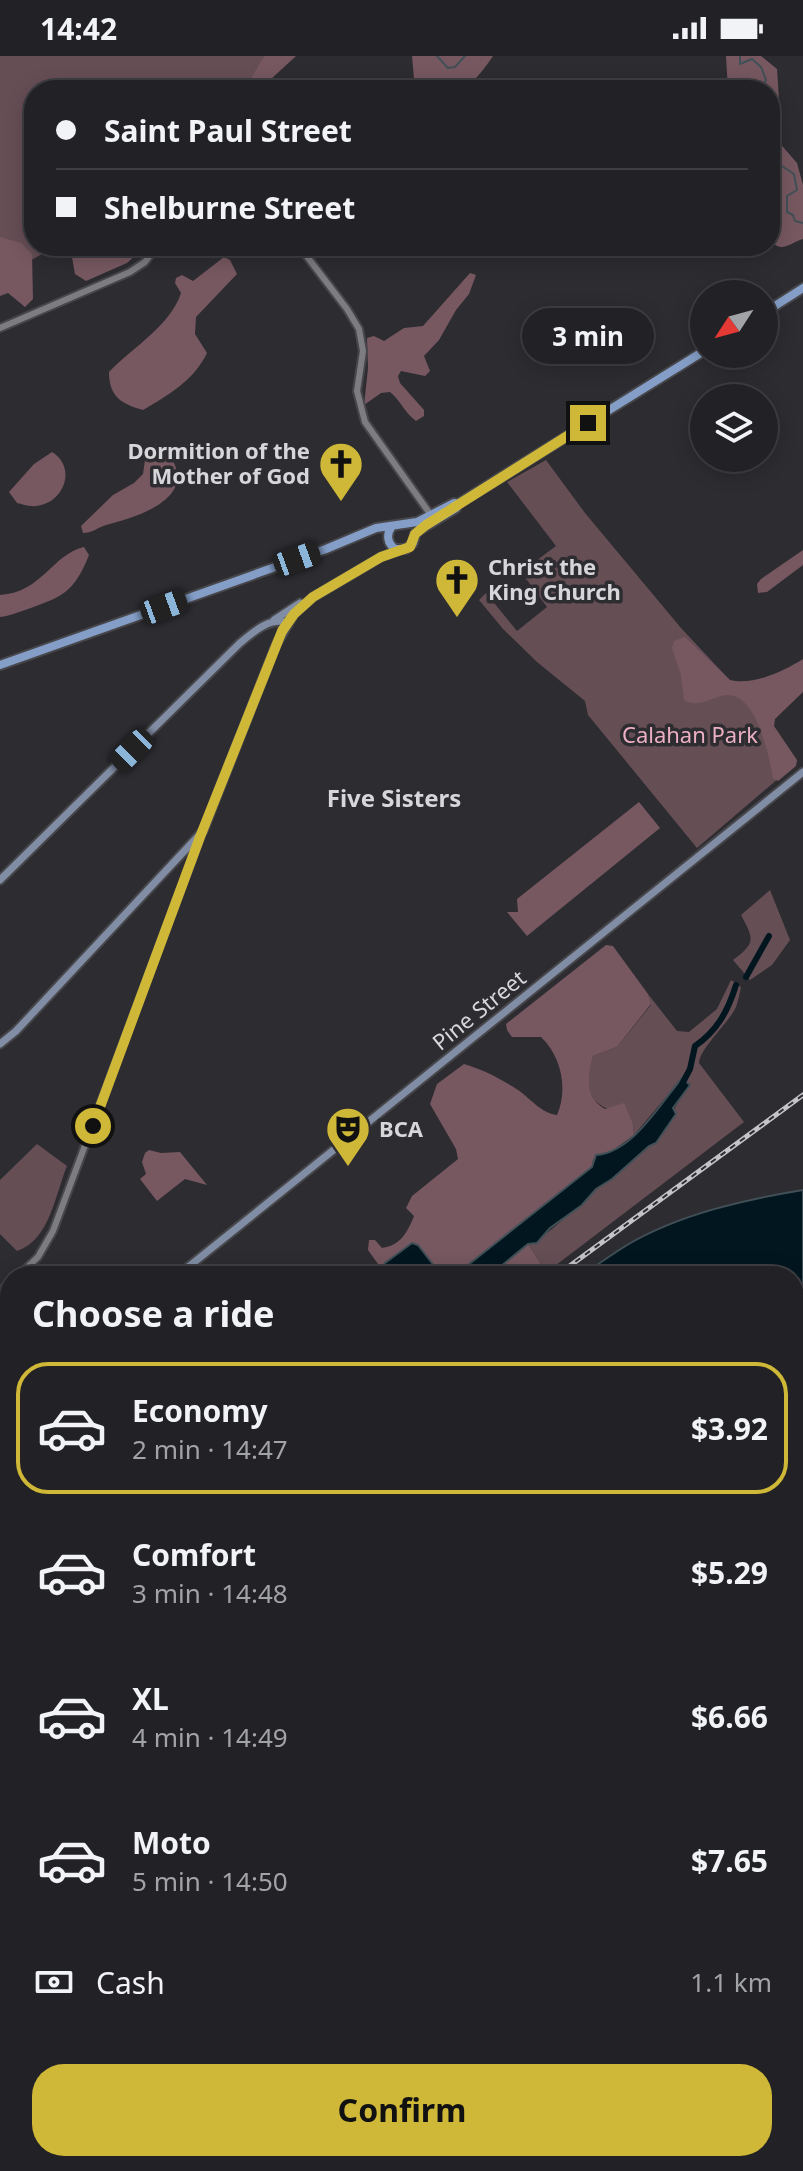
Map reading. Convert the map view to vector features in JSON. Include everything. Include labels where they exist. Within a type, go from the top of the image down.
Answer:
[{"type":"main road","points":[[778,304],[803,288]]},
{"type":"main road","points":[[0,880],[233,648],[381,557],[410,547],[415,534],[433,517],[690,360]]},
{"type":"main road","points":[[0,665],[370,531],[433,517]]},
{"type":"main road","points":[[407,524],[415,534]]},
{"type":"main road","points":[[381,557],[392,526]]},
{"type":"main road","points":[[370,531],[399,550]]},
{"type":"main road","points":[[0,1044],[16,1031],[203,831],[262,678],[287,623],[310,599]]},
{"type":"main road","points":[[270,623],[279,620],[287,623]]},
{"type":"main road","name":"Pine Street","points":[[189,1266],[803,772]]},
{"type":"street","points":[[0,328],[135,270],[150,256]]},
{"type":"street","points":[[306,256],[357,324],[363,351],[357,391],[362,416],[433,517]]},
{"type":"street","points":[[419,500],[421,520]]},
{"type":"street","points":[[27,1266],[43,1249],[62,1210],[203,831]]},
{"type":"green space","points":[[0,56],[288,56],[263,80],[24,80],[24,256],[38,256],[0,278]]},
{"type":"green space","name":"Calahan Park","points":[[546,460],[585,513],[681,628],[739,690],[793,766],[697,848],[588,715],[585,701],[537,662],[479,600],[486,593],[517,631],[547,607],[521,572],[556,546],[507,482]]},
{"type":"green space","points":[[770,890],[790,940],[772,965],[750,980],[733,960],[746,949],[750,940],[741,915]]},
{"type":"green space","points":[[731,980],[741,987],[736,1007],[704,1050],[699,1063],[744,1122],[555,1266],[542,1266],[528,1244],[552,1229],[641,1153],[659,1133],[690,1085],[682,1078],[634,1135],[633,1124],[627,1115],[604,1107],[592,1096],[589,1080],[593,1056],[617,1047],[651,1005],[648,994],[677,1031],[689,1032],[717,1009]]},
{"type":"green space","points":[[37,1144],[67,1166],[44,1227],[28,1245],[17,1251],[0,1234],[0,1180]]},
{"type":"shaded area","points":[[265,56],[296,56],[270,80],[250,80]]},
{"type":"shaded area","points":[[412,56],[493,56],[474,80],[414,80]]},
{"type":"shaded area","points":[[726,56],[761,56],[777,69],[778,80],[727,80]]},
{"type":"shaded area","points":[[780,143],[797,163],[803,185],[803,239],[782,247]]},
{"type":"shaded area","points":[[0,237],[21,243],[24,256],[32,256],[33,299],[25,307],[8,293],[0,296]]},
{"type":"shaded area","points":[[72,256],[135,256],[127,263],[86,281],[75,274]]},
{"type":"shaded area","points":[[224,257],[230,260],[237,274],[196,317],[195,334],[207,353],[202,363],[180,386],[143,410],[123,402],[111,388],[109,372],[169,315],[181,293],[175,283],[176,278],[182,275],[193,281]]},
{"type":"shaded area","points":[[470,273],[476,275],[469,294],[439,340],[424,356],[430,371],[425,376],[401,371],[398,376],[400,383],[424,410],[424,416],[416,421],[390,392],[381,393],[364,405],[367,338],[374,336],[384,341],[404,328],[423,326]]},
{"type":"shaded area","points":[[160,444],[173,461],[177,476],[175,489],[153,508],[83,533],[81,526],[113,495],[143,474],[146,453],[152,445]]},
{"type":"shaded area","points":[[52,452],[64,467],[64,484],[60,492],[46,504],[34,506],[17,503],[9,492],[34,464]]},
{"type":"shaded area","points":[[84,547],[89,555],[78,578],[65,592],[38,605],[0,617],[0,595],[27,587],[63,557]]},
{"type":"shaded area","points":[[803,550],[803,565],[767,592],[758,593],[757,584],[761,579]]},
{"type":"shaded area","points":[[685,637],[730,680],[758,679],[803,659],[803,692],[775,719],[774,726],[797,760],[796,766],[778,781],[773,778],[759,727],[745,703],[726,695],[700,703],[684,700],[681,675],[672,648],[674,641]]},
{"type":"shaded area","points":[[639,802],[660,828],[527,936],[507,912],[518,912],[517,899]]},
{"type":"shaded area","points":[[606,945],[613,946],[648,994],[651,1004],[617,1047],[593,1056],[589,1086],[594,1099],[605,1109],[624,1103],[634,1135],[605,1156],[593,1160],[592,1167],[467,1266],[434,1266],[418,1245],[390,1266],[379,1266],[368,1250],[369,1240],[375,1240],[382,1248],[399,1241],[414,1216],[406,1208],[412,1196],[458,1159],[456,1149],[430,1104],[437,1084],[464,1064],[499,1079],[541,1109],[557,1115],[562,1085],[554,1054],[541,1037],[512,1037],[506,1024]]},
{"type":"shaded area","points":[[149,1150],[180,1152],[207,1185],[185,1179],[157,1201],[140,1179],[146,1174],[142,1162]]},
{"type":"shaded area","points":[[528,1244],[542,1266],[501,1266]]},
{"type":"water","points":[[682,1078],[690,1085],[673,1108],[676,1114],[656,1143],[596,1189],[537,1243],[528,1244],[501,1266],[467,1266],[592,1167],[596,1155],[622,1146],[655,1113]]},
{"type":"water","points":[[803,1190],[803,1266],[595,1266],[627,1245],[668,1225],[758,1198]]},
{"type":"water","points":[[412,1243],[418,1245],[434,1266],[384,1266]]},
{"type":"waterway","points":[[437,56],[448,68],[455,67],[465,56]]},
{"type":"waterway","points":[[740,56],[740,64],[752,59],[761,67],[766,80]]},
{"type":"waterway","points":[[780,165],[794,174],[797,190],[787,196],[787,212],[793,215],[795,221],[803,223]]},
{"type":"waterway","points":[[746,977],[769,936]]},
{"type":"waterway","points":[[682,1084],[690,1069],[695,1046],[721,1020],[736,985]]},
{"type":"railway","points":[[570,1266],[803,1095]]},
{"type":"place","name":"Dormition of the Mother of God","points":[[341,503]]},
{"type":"place","name":"Christ the King Church","points":[[457,619]]},
{"type":"place","name":"BCA","points":[[348,1168]]},
{"type":"district","name":"Five Sisters","points":[[394,799]]},
{"type":"route","points":[[93,1126],[200,837],[266,668],[287,623],[313,597],[381,557],[410,547],[415,534],[426,525],[588,423]]}]
